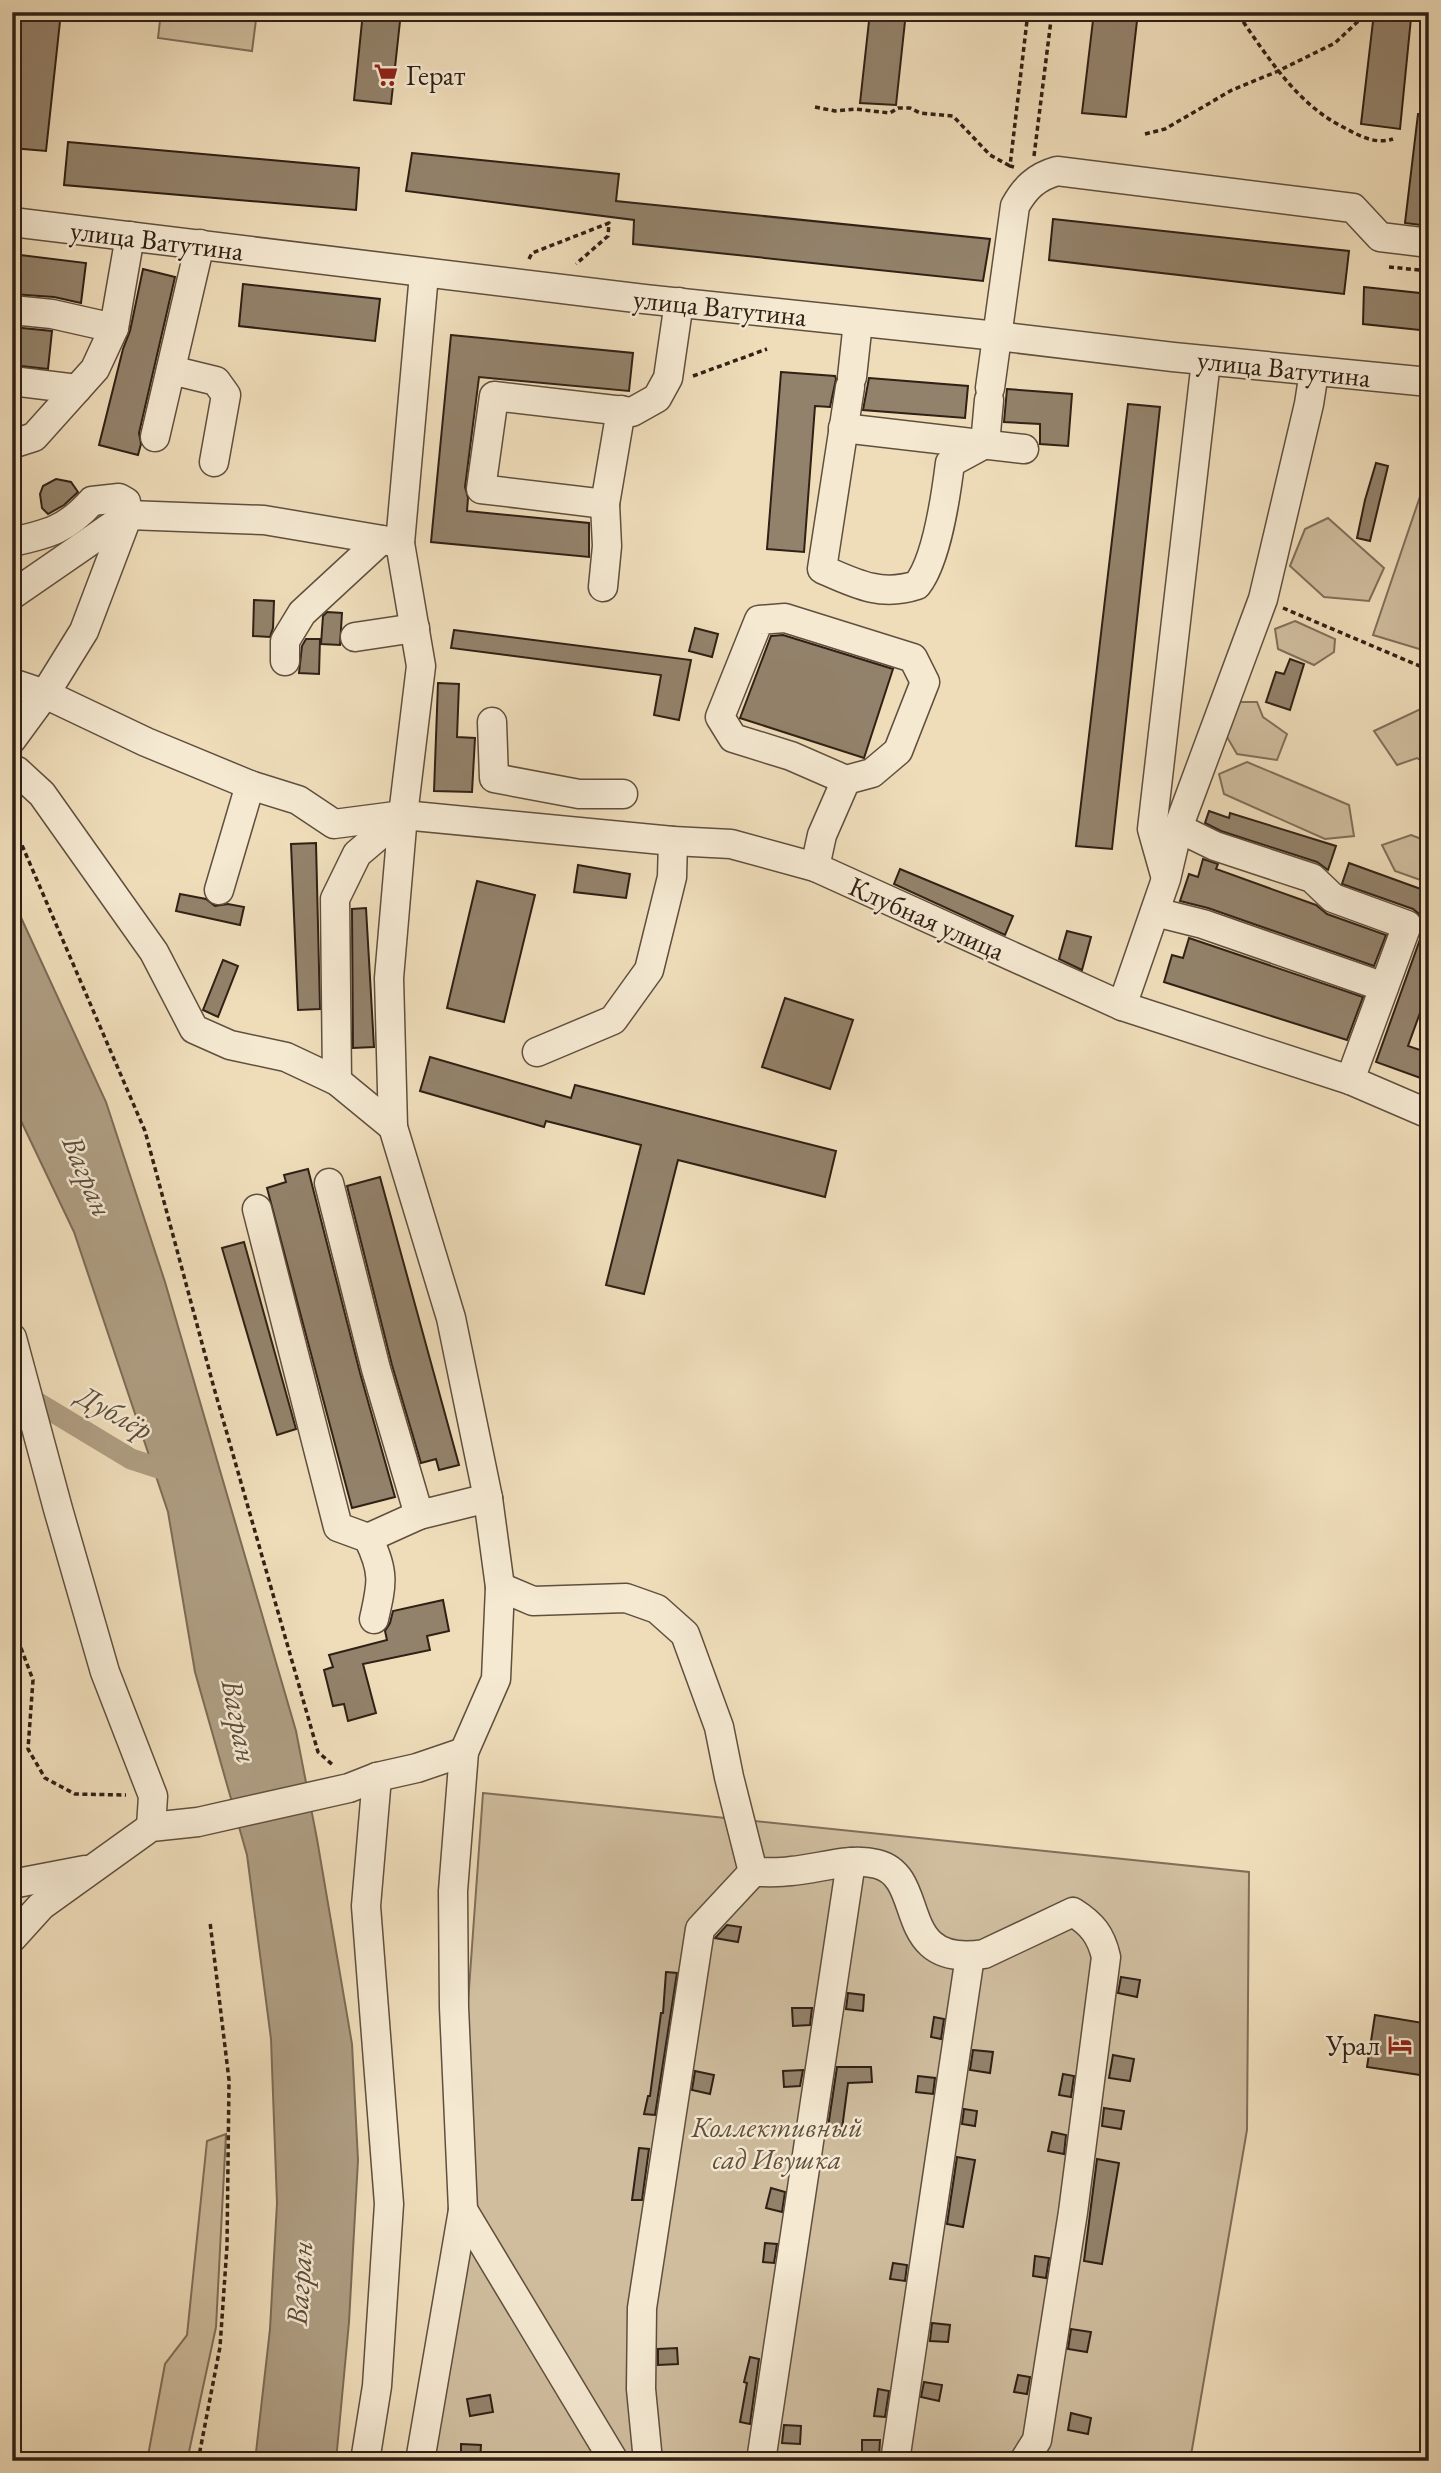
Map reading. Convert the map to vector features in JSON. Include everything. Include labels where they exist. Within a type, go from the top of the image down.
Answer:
[{"type":"street","points":[[985,444],[1015,206],[1026,188],[1057,171],[1353,208],[1380,237],[1429,243]]},
{"type":"street","name":"улица Ватутина","points":[[12,222],[424,274],[1206,361],[1429,382]]},
{"type":"street","points":[[12,444],[34,437],[94,369],[114,328],[130,236]]},
{"type":"street","points":[[155,437],[200,244]]},
{"type":"street","points":[[420,2461],[463,2210],[454,2007],[453,1891],[464,1752],[496,1679],[500,1587],[488,1498],[452,1318],[393,1127],[389,978],[403,815],[421,666],[415,628],[391,541],[424,274]]},
{"type":"street","points":[[605,504],[481,489],[494,396],[632,412],[657,398],[668,378],[679,302]]},
{"type":"street","points":[[12,310],[52,314],[114,328]]},
{"type":"street","points":[[858,321],[822,569],[863,585],[893,592],[918,585],[927,569],[945,498],[950,463],[985,444]]},
{"type":"street","points":[[1166,879],[1152,829],[1206,361]]},
{"type":"street","points":[[171,370],[216,381],[226,395],[214,462]]},
{"type":"street","points":[[1122,1006],[1166,879],[1178,828],[1263,599],[1309,404],[1314,372]]},
{"type":"street","points":[[12,381],[77,389]]},
{"type":"street","points":[[603,587],[607,546],[605,504],[621,410]]},
{"type":"street","points":[[844,428],[1024,449]]},
{"type":"street","points":[[12,542],[44,535],[75,519],[92,501],[119,498],[126,502],[128,516],[84,631],[45,694],[12,739]]},
{"type":"street","points":[[12,595],[128,516],[264,520],[391,541]]},
{"type":"street","points":[[285,661],[285,640],[302,613],[391,541]]},
{"type":"street","points":[[785,618],[913,658],[925,682],[898,751],[872,774],[846,780],[791,756],[733,738],[720,717],[759,620],[785,618]]},
{"type":"street","points":[[355,637],[415,628]]},
{"type":"street","name":"Клубная улица","points":[[12,683],[45,694],[146,742],[250,785],[298,800],[334,824],[403,815],[673,841],[731,844],[814,867],[1122,1006],[1350,1080],[1429,1114]]},
{"type":"street","points":[[492,722],[494,778],[579,794],[623,794]]},
{"type":"street","points":[[12,771],[17,771],[42,794],[154,952],[194,1029],[230,1045],[286,1057],[337,1081],[393,1127]]},
{"type":"street","points":[[814,867],[822,835],[846,780]]},
{"type":"street","points":[[219,890],[250,785]]},
{"type":"street","points":[[579,794],[589,812],[584,831]]},
{"type":"street","points":[[337,1081],[335,899],[357,854],[403,815]]},
{"type":"street","points":[[1178,828],[1215,846],[1312,878],[1333,898],[1408,925],[1350,1080]]},
{"type":"street","points":[[537,1052],[613,1020],[649,970],[672,877],[673,841]]},
{"type":"street","points":[[1155,912],[1203,924],[1384,987]]},
{"type":"street","points":[[330,1183],[376,1369],[419,1515]]},
{"type":"street","points":[[257,1209],[338,1527],[368,1538],[377,1556],[382,1586],[374,1619]]},
{"type":"street","points":[[13,1342],[105,1672],[153,1796],[151,1827]]},
{"type":"street","points":[[368,1538],[419,1515],[488,1498]]},
{"type":"street","points":[[500,1587],[533,1601],[626,1598],[657,1609],[685,1634],[719,1727],[753,1872]]},
{"type":"street","points":[[12,1938],[41,1906],[151,1827],[198,1822],[349,1788],[377,1777],[464,1752]]},
{"type":"street","points":[[365,2461],[377,2386],[389,2204],[366,1906],[377,1777]]},
{"type":"street","points":[[761,2461],[851,1862]]},
{"type":"street","points":[[648,2461],[641,2389],[642,2308],[701,1929],[753,1872],[790,1871],[851,1862],[879,1864],[899,1877],[924,1940],[940,1950],[970,1956],[984,1954],[1073,1912],[1090,1923],[1102,1940],[1106,1957],[1073,2212],[1037,2440],[1024,2461]]},
{"type":"street","points":[[12,1884],[91,1869]]},
{"type":"street","points":[[895,2461],[970,1956]]},
{"type":"street","points":[[463,2210],[614,2461]]},
{"type":"path","points":[[1010,166],[1028,12]]},
{"type":"path","points":[[1034,157],[1052,12]]},
{"type":"path","points":[[1253,12],[1253,15],[1244,17],[1244,23],[1278,70],[1302,97],[1329,121],[1364,139],[1393,139]]},
{"type":"path","points":[[1145,134],[1165,129],[1232,90],[1341,38],[1368,12]]},
{"type":"path","points":[[815,107],[835,111],[855,109],[890,113],[898,108],[910,108],[920,113],[953,116],[990,155],[1010,166],[1021,168]]},
{"type":"path","points":[[529,259],[532,253],[609,223],[608,236],[576,264]]},
{"type":"path","points":[[1389,267],[1429,271]]},
{"type":"path","points":[[663,388],[767,349]]},
{"type":"path","points":[[1263,599],[1429,670]]},
{"type":"path","points":[[12,822],[145,1131],[214,1388],[318,1752],[340,1772],[349,1788]]},
{"type":"path","points":[[12,1624],[33,1680],[28,1749],[45,1778],[75,1794],[153,1796]]},
{"type":"path","points":[[198,2461],[220,2347],[227,2246],[229,2080],[210,1922]]},
{"type":"green space","points":[[161,12],[257,12],[252,51],[158,38]]},
{"type":"green space","points":[[1429,470],[1429,652],[1373,635]]},
{"type":"green space","points":[[1328,518],[1384,568],[1369,601],[1324,597],[1290,566],[1305,529]]},
{"type":"green space","points":[[1295,621],[1335,639],[1334,652],[1314,665],[1278,649],[1275,629]]},
{"type":"green space","points":[[1240,702],[1257,702],[1263,717],[1287,734],[1277,760],[1237,754],[1227,737]]},
{"type":"green space","points":[[1429,705],[1429,766],[1417,758],[1397,765],[1374,731]]},
{"type":"green space","points":[[1247,762],[1349,805],[1354,836],[1325,839],[1224,794],[1219,774]]},
{"type":"green space","points":[[1411,835],[1429,842],[1429,883],[1395,871],[1382,845]]},
{"type":"green space","name":"Коллективный сад Ивушка","points":[[483,1793],[1249,1872],[1247,2130],[1190,2461],[416,2461],[446,2310]]},
{"type":"green space","points":[[226,2134],[216,2327],[187,2461],[147,2461],[165,2364],[187,2335],[207,2141]]},
{"type":"water","name":"Вагран","points":[[12,898],[106,1102],[165,1282],[296,1731],[352,2044],[358,2160],[349,2322],[336,2461],[255,2461],[270,2329],[277,2203],[271,2039],[247,1855],[195,1672],[168,1512],[74,1232],[12,1102]]},
{"type":"building","points":[[17,12],[61,12],[46,151],[12,148],[12,56]]},
{"type":"building","points":[[363,12],[401,12],[391,104],[354,100]]},
{"type":"building","points":[[870,12],[906,12],[896,105],[860,103]]},
{"type":"building","points":[[1094,12],[1138,12],[1126,117],[1082,113]]},
{"type":"building","points":[[1374,13],[1411,18],[1400,129],[1361,124]]},
{"type":"building","points":[[1418,114],[1429,115],[1429,226],[1405,223]]},
{"type":"building","points":[[68,142],[359,168],[356,210],[64,185]]},
{"type":"building","points":[[412,153],[619,174],[616,201],[990,239],[983,281],[633,244],[634,220],[406,191]]},
{"type":"building","points":[[1053,219],[1349,251],[1344,294],[1049,260]]},
{"type":"building","points":[[12,254],[86,263],[81,303],[54,297],[12,294]]},
{"type":"building","points":[[143,269],[175,277],[139,433],[141,444],[138,455],[99,445],[130,331]]},
{"type":"building","points":[[243,284],[380,299],[375,341],[239,326]]},
{"type":"building","points":[[1364,287],[1429,294],[1429,331],[1363,324]]},
{"type":"building","points":[[12,327],[52,331],[48,369],[12,365]]},
{"type":"building","points":[[451,335],[633,353],[629,391],[479,377],[465,487],[467,511],[589,523],[589,557],[431,542]]},
{"type":"building","points":[[781,372],[835,376],[836,379],[830,407],[815,406],[804,552],[767,549]]},
{"type":"building","points":[[869,378],[968,386],[965,418],[863,410]]},
{"type":"building","points":[[1007,389],[1072,394],[1068,446],[1040,444],[1040,424],[1004,422]]},
{"type":"building","points":[[1128,404],[1160,407],[1112,849],[1076,846]]},
{"type":"building","points":[[1376,463],[1388,466],[1370,541],[1357,538]]},
{"type":"building","points":[[56,479],[71,482],[78,492],[64,505],[48,514],[42,508],[40,494],[43,486]]},
{"type":"building","points":[[254,600],[274,601],[270,637],[253,636]]},
{"type":"building","points":[[327,612],[342,613],[340,645],[321,644],[323,616]]},
{"type":"building","points":[[695,628],[718,634],[712,657],[689,651]]},
{"type":"building","points":[[454,630],[691,660],[679,720],[654,715],[661,675],[451,648]]},
{"type":"building","points":[[783,635],[893,669],[864,758],[740,718],[771,636]]},
{"type":"building","points":[[306,639],[320,639],[319,674],[299,673],[302,646]]},
{"type":"building","points":[[1290,659],[1304,664],[1290,710],[1266,702],[1276,672],[1284,674]]},
{"type":"building","points":[[438,683],[459,684],[457,737],[475,738],[472,792],[434,791]]},
{"type":"building","points":[[1209,811],[1229,818],[1230,813],[1336,846],[1328,870],[1317,862],[1221,831],[1205,823]]},
{"type":"building","points":[[316,843],[320,1009],[298,1010],[291,844]]},
{"type":"building","points":[[1203,859],[1218,864],[1216,869],[1316,905],[1327,914],[1386,935],[1374,966],[1208,908],[1180,901],[1189,874],[1198,877]]},
{"type":"building","points":[[1349,863],[1429,892],[1429,988],[1408,1046],[1429,1053],[1429,1081],[1376,1062],[1423,931],[1423,921],[1413,909],[1342,884]]},
{"type":"building","points":[[578,865],[630,874],[626,898],[574,892]]},
{"type":"building","points":[[900,869],[1013,916],[1005,935],[894,884]]},
{"type":"building","points":[[477,881],[535,895],[504,1022],[447,1008]]},
{"type":"building","points":[[180,894],[206,899],[215,906],[228,904],[244,907],[240,925],[176,911]]},
{"type":"building","points":[[366,908],[374,1047],[353,1048],[352,909]]},
{"type":"building","points":[[1067,931],[1091,937],[1082,970],[1059,959]]},
{"type":"building","points":[[1189,938],[1363,997],[1347,1040],[1164,982],[1172,955],[1183,958]]},
{"type":"building","points":[[223,960],[238,966],[218,1017],[203,1010]]},
{"type":"building","points":[[785,998],[853,1020],[830,1089],[762,1067]]},
{"type":"building","points":[[430,1057],[571,1098],[575,1085],[836,1151],[825,1197],[678,1160],[644,1294],[606,1285],[641,1145],[546,1121],[544,1127],[420,1091]]},
{"type":"building","points":[[308,1169],[395,1497],[352,1508],[267,1188],[286,1182],[284,1175]]},
{"type":"building","points":[[380,1177],[459,1465],[439,1470],[436,1459],[421,1463],[392,1365],[347,1186]]},
{"type":"building","points":[[244,1242],[296,1429],[277,1435],[222,1248]]},
{"type":"building","points":[[443,1600],[449,1631],[427,1636],[430,1650],[363,1664],[376,1713],[348,1721],[344,1704],[333,1706],[324,1670],[333,1667],[329,1655],[387,1640],[385,1631],[393,1611]]},
{"type":"building","points":[[727,1925],[741,1927],[738,1942],[715,1938]]},
{"type":"building","points":[[666,1972],[677,1973],[655,2115],[644,2114],[650,2096],[663,2013]]},
{"type":"building","points":[[1121,1977],[1140,1980],[1137,1997],[1118,1993]]},
{"type":"building","points":[[848,1993],[864,1995],[863,2011],[846,2009]]},
{"type":"building","points":[[792,2008],[812,2008],[810,2025],[793,2026]]},
{"type":"building","name":"Урал","points":[[1375,2015],[1429,2024],[1427,2076],[1367,2067]]},
{"type":"building","points":[[934,2017],[944,2019],[941,2039],[931,2037]]},
{"type":"building","points":[[973,2050],[993,2052],[990,2073],[970,2070]]},
{"type":"building","points":[[1113,2055],[1134,2059],[1130,2081],[1109,2078]]},
{"type":"building","points":[[837,2067],[871,2067],[872,2082],[848,2083],[842,2129],[828,2127]]},
{"type":"building","points":[[803,2070],[800,2086],[784,2087],[783,2071]]},
{"type":"building","points":[[695,2071],[714,2075],[710,2094],[692,2090]]},
{"type":"building","points":[[1063,2074],[1074,2076],[1071,2097],[1059,2095]]},
{"type":"building","points":[[918,2076],[935,2078],[933,2094],[916,2092]]},
{"type":"building","points":[[1104,2108],[1124,2111],[1121,2129],[1102,2126]]},
{"type":"building","points":[[964,2109],[977,2111],[975,2126],[962,2124]]},
{"type":"building","points":[[1052,2132],[1066,2135],[1064,2154],[1048,2151]]},
{"type":"building","points":[[639,2148],[649,2149],[642,2200],[632,2200]]},
{"type":"building","points":[[957,2157],[975,2160],[963,2227],[947,2224]]},
{"type":"building","points":[[1097,2159],[1119,2163],[1102,2264],[1084,2261]]},
{"type":"building","points":[[771,2188],[785,2192],[782,2212],[766,2208]]},
{"type":"building","points":[[765,2243],[777,2244],[774,2263],[763,2262]]},
{"type":"building","points":[[1035,2256],[1049,2258],[1046,2278],[1033,2276]]},
{"type":"building","points":[[893,2263],[907,2265],[905,2281],[890,2279]]},
{"type":"building","points":[[932,2323],[950,2325],[948,2342],[930,2341]]},
{"type":"building","points":[[1071,2329],[1091,2332],[1087,2352],[1068,2349]]},
{"type":"building","points":[[677,2348],[678,2364],[658,2365],[658,2349]]},
{"type":"building","points":[[750,2357],[759,2359],[750,2424],[740,2422],[747,2383],[744,2382]]},
{"type":"building","points":[[1018,2375],[1030,2377],[1027,2394],[1014,2392]]},
{"type":"building","points":[[924,2382],[942,2385],[939,2401],[921,2397]]},
{"type":"building","points":[[878,2389],[889,2391],[885,2417],[874,2416]]},
{"type":"building","points":[[490,2395],[493,2412],[470,2416],[467,2399]]},
{"type":"building","points":[[1071,2413],[1091,2418],[1088,2434],[1068,2430]]},
{"type":"building","points":[[784,2425],[801,2426],[800,2444],[782,2443]]},
{"type":"building","points":[[862,2440],[880,2440],[879,2457],[862,2457]]},
{"type":"building","points":[[461,2444],[481,2445],[480,2461],[461,2461]]},
{"type":"waterway","name":"Дублёр","points":[[20,1392],[131,1459],[177,1474]]},
{"type":"place","name":"Герат","points":[[386,75]]},
{"type":"place","name":"Урал","points":[[1400,2045]]}]
